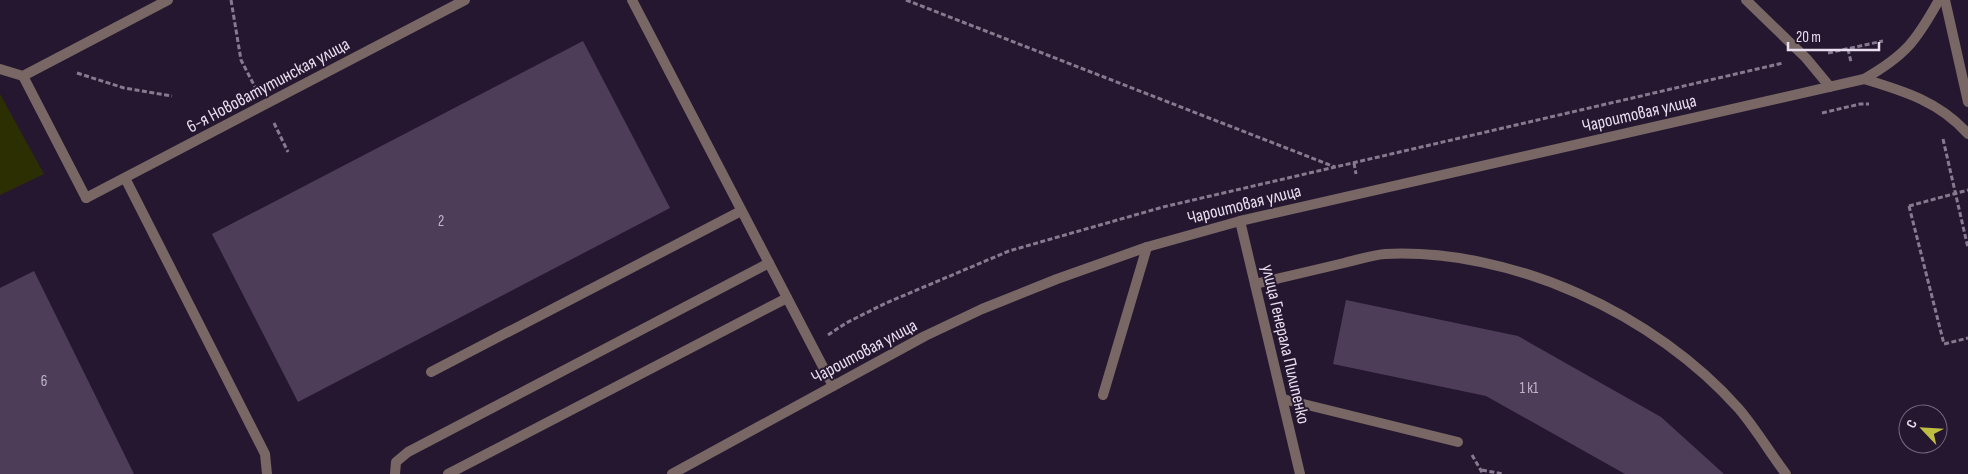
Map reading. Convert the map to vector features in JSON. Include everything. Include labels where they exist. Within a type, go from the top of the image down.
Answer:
[{"type":"street","points":[[0,69],[23,76],[168,0]]},
{"type":"street","name":"6-я Нововатутинская улица","points":[[23,76],[86,198],[465,0]]},
{"type":"street","points":[[632,0],[833,386]]},
{"type":"street","points":[[1746,0],[1806,58],[1830,87]]},
{"type":"street","name":"Чароитовая улица","points":[[672,474],[925,336],[982,309],[1057,279],[1147,247],[1240,221],[1864,79],[1883,68],[1912,44],[1939,0]]},
{"type":"street","points":[[1944,0],[1968,102]]},
{"type":"street","points":[[1864,79],[1907,92],[1924,100],[1943,111],[1968,134]]},
{"type":"street","points":[[125,178],[265,454],[267,474]]},
{"type":"street","points":[[431,372],[741,211]]},
{"type":"street","name":"улица Генерала Пилипенко","points":[[1240,221],[1300,474]]},
{"type":"street","points":[[1103,395],[1147,247]]},
{"type":"street","points":[[1255,284],[1383,254],[1427,255],[1473,261],[1530,275],[1578,293],[1616,312],[1658,337],[1702,372],[1740,410],[1786,474]]},
{"type":"street","points":[[395,474],[396,462],[408,452],[769,263]]},
{"type":"street","points":[[448,474],[787,298]]},
{"type":"street","points":[[1283,399],[1458,442]]},
{"type":"path","points":[[231,0],[241,60]]},
{"type":"path","points":[[906,0],[1335,167]]},
{"type":"path","points":[[812,346],[846,324],[886,303],[1009,251],[1163,207],[1889,39]]},
{"type":"path","points":[[51,61],[84,76],[106,83],[172,96]]},
{"type":"path","points":[[1943,138],[1968,248]]},
{"type":"path","points":[[1968,190],[1909,206],[1944,344],[1968,338]]},
{"type":"path","points":[[1483,474],[1482,470],[1503,474]]},
{"type":"green space","points":[[0,94],[44,174],[0,195]]},
{"type":"building","points":[[583,41],[670,208],[298,402],[212,234]]},
{"type":"building","points":[[34,271],[134,474],[0,474],[0,288]]},
{"type":"building","points":[[1346,300],[1518,336],[1661,417],[1724,474],[1625,474],[1486,396],[1333,364]]}]
